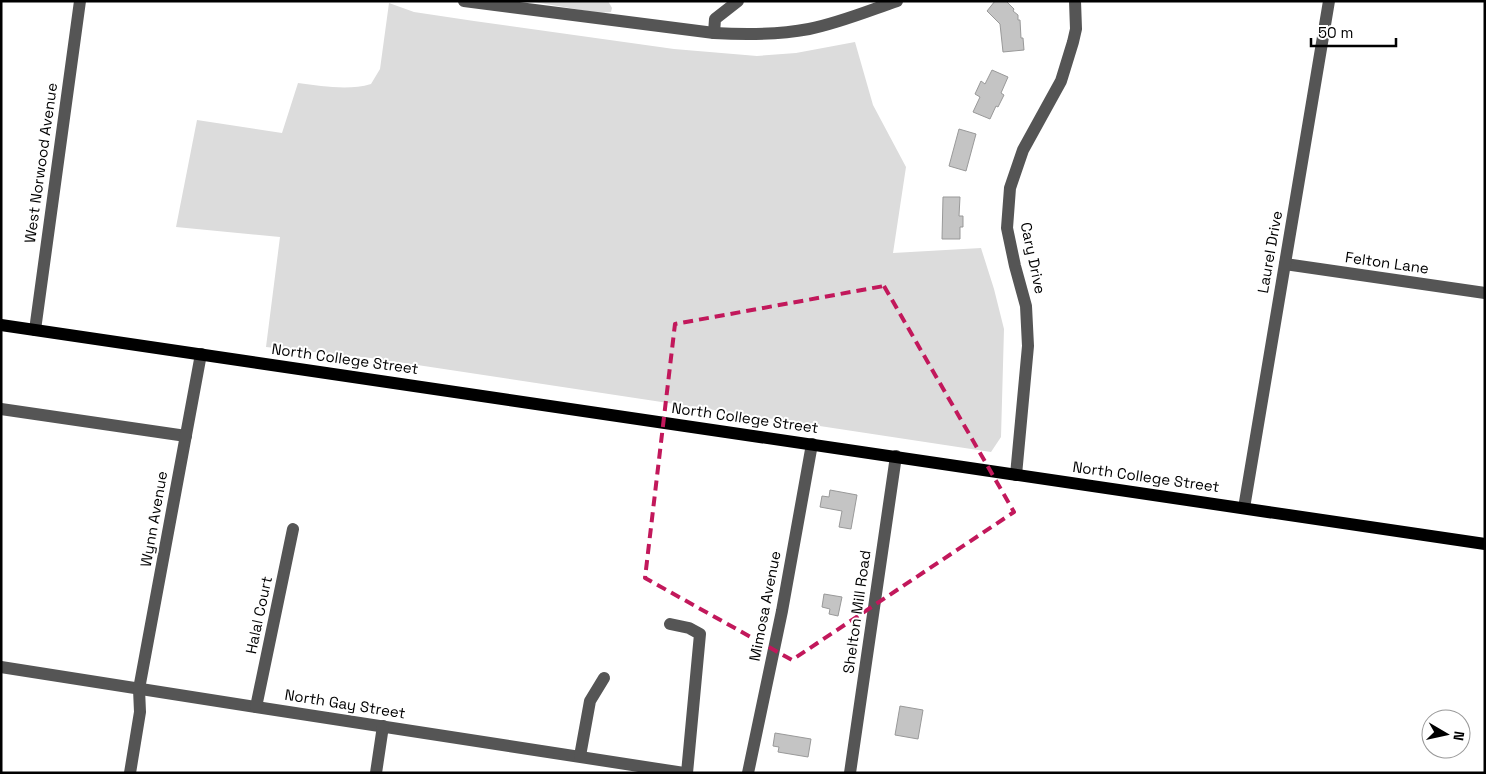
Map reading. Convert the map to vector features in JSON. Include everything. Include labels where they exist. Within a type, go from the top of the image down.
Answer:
[{"type":"main road","name":"North College Street","points":[[1,325],[1485,544]]},
{"type":"street","name":"West Norwood Avenue","points":[[35,330],[80,1]]},
{"type":"street","points":[[464,1],[513,4],[714,33],[756,35],[810,29],[897,1]]},
{"type":"street","points":[[714,33],[715,18],[738,1]]},
{"type":"street","name":"Cary Drive","points":[[1016,475],[1028,346],[1026,306],[1007,228],[1010,188],[1023,150],[1061,81],[1076,29],[1075,1]]},
{"type":"street","name":"Laurel Drive","points":[[1244,508],[1329,1]]},
{"type":"street","name":"Felton Lane","points":[[1285,264],[1485,293]]},
{"type":"street","name":"Wynn Avenue","points":[[130,773],[140,712],[139,689],[201,354]]},
{"type":"street","points":[[1,409],[186,436]]},
{"type":"street","name":"Mimosa Avenue","points":[[748,773],[782,611],[812,444]]},
{"type":"street","name":"Shelton Mill Road","points":[[850,773],[896,456]]},
{"type":"street","name":"Halal Court","points":[[256,708],[293,529]]},
{"type":"street","points":[[670,624],[689,628],[700,634],[685,773]]},
{"type":"street","name":"North Gay Street","points":[[1,667],[685,773]]},
{"type":"street","points":[[580,756],[590,702],[604,678]]},
{"type":"street","points":[[376,773],[383,726]]},
{"type":"highlighted area","points":[[884,286],[1014,512],[792,660],[645,578],[675,324]]},
{"type":"shaded area","points":[[528,1],[608,1],[612,8],[611,12],[599,13]]},
{"type":"shaded area","points":[[389,3],[414,12],[474,21],[674,49],[757,56],[796,53],[855,42],[873,105],[906,167],[893,253],[981,248],[1004,329],[1001,437],[991,452],[371,358],[266,347],[280,237],[176,227],[197,120],[282,133],[298,83],[344,88],[371,84],[380,69]]},
{"type":"building","points":[[995,1],[1006,1],[1018,15],[1024,50],[1003,52],[1000,24],[987,11]]},
{"type":"building","points":[[992,70],[1008,77],[1001,93],[1004,95],[990,119],[973,112],[980,97],[975,94],[981,81],[985,84]]},
{"type":"building","points":[[959,129],[976,134],[966,171],[949,166]]},
{"type":"building","points":[[943,197],[960,197],[959,216],[963,216],[963,227],[960,227],[960,239],[942,239]]},
{"type":"building","points":[[830,490],[857,495],[851,529],[839,527],[842,511],[820,507],[822,496],[829,497]]},
{"type":"building","points":[[824,594],[842,597],[838,616],[829,614],[830,609],[822,607]]},
{"type":"building","points":[[900,706],[923,710],[918,739],[895,735]]},
{"type":"building","points":[[775,733],[811,739],[808,757],[778,752],[779,747],[773,746]]}]
